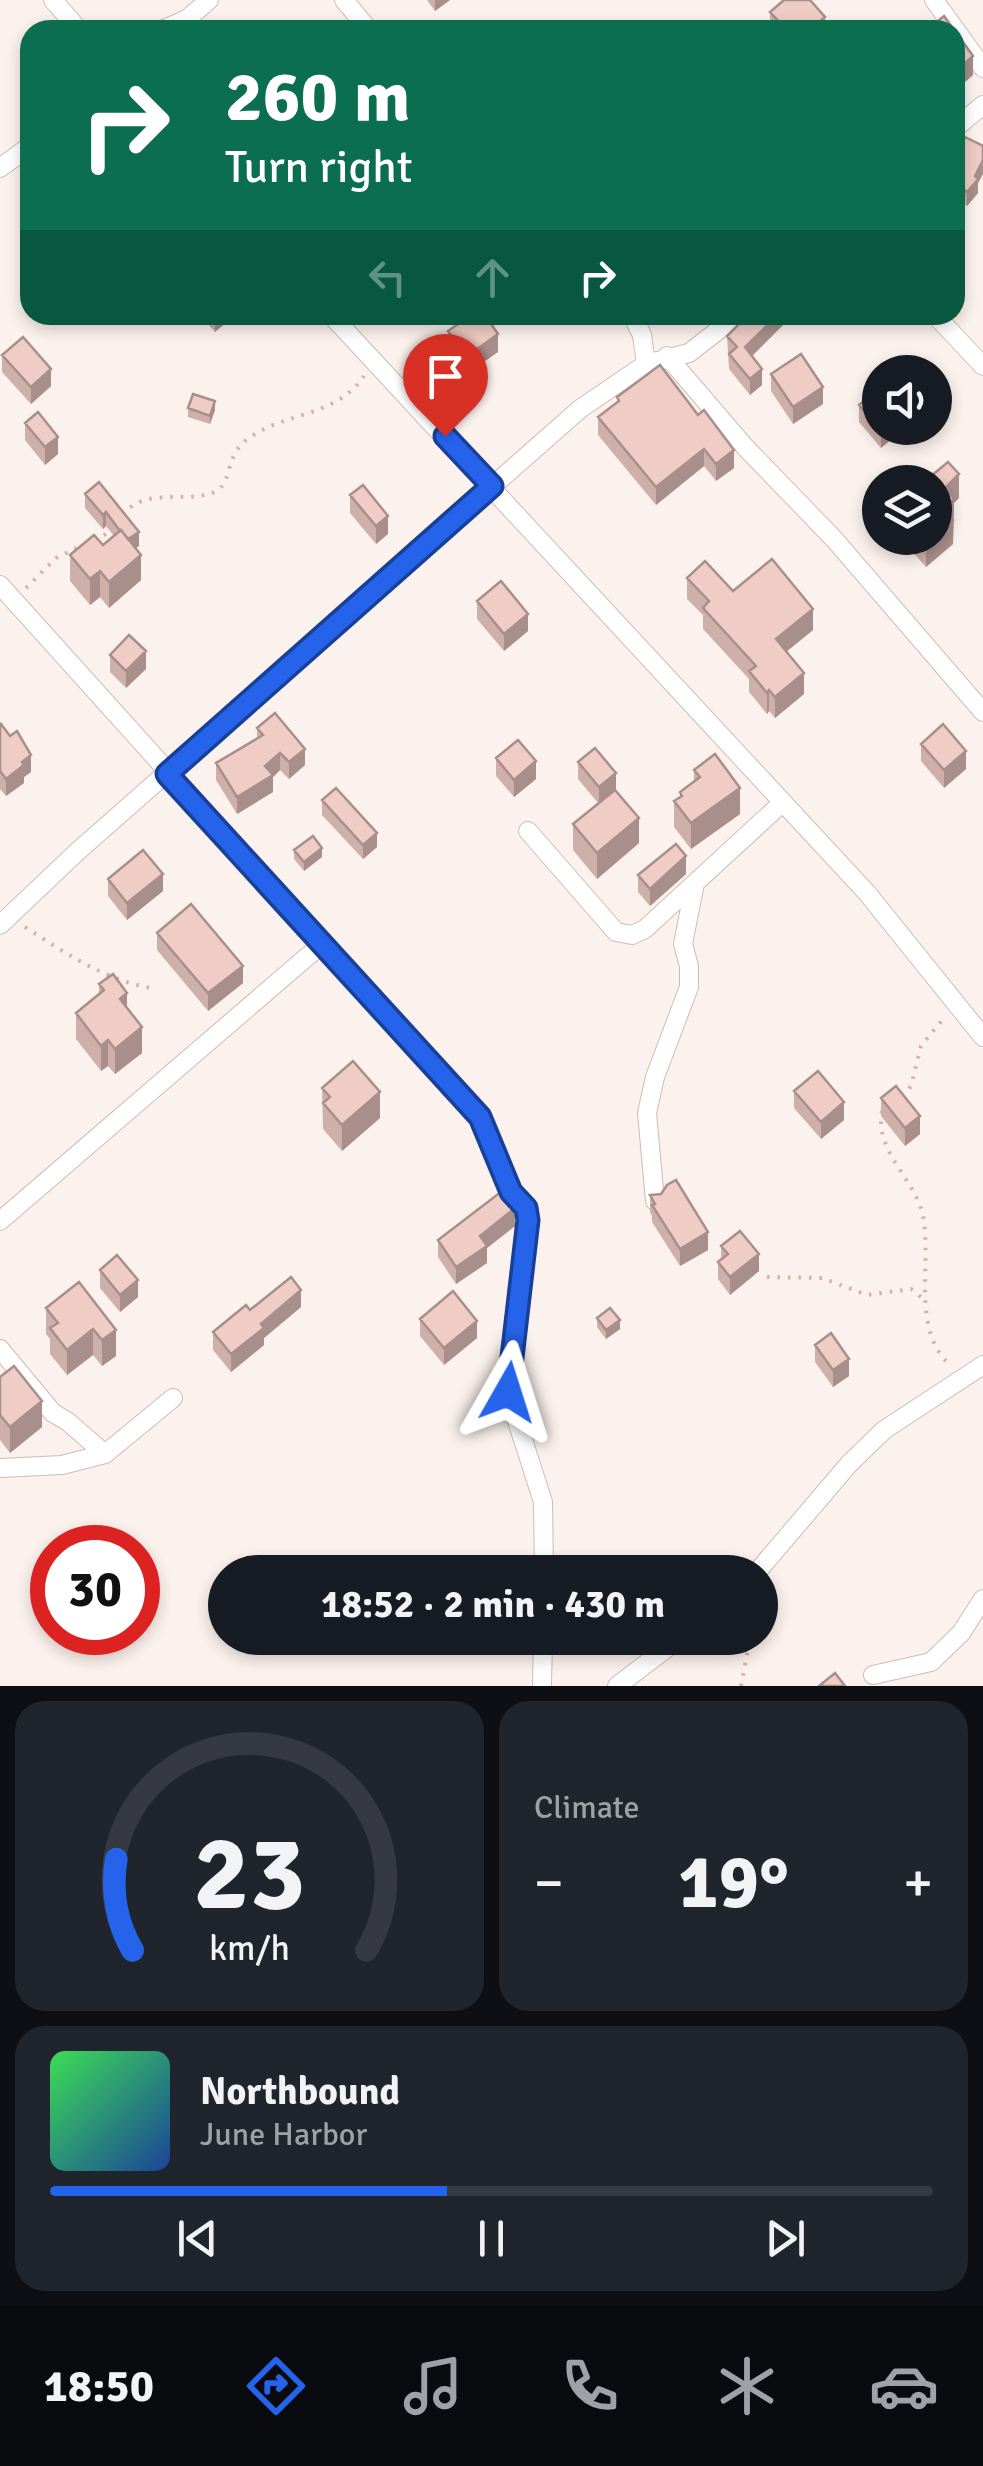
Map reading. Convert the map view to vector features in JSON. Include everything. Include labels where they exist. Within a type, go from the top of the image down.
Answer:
[{"type":"street","points":[[52,0],[71,20]]},
{"type":"street","points":[[185,20],[209,0]]},
{"type":"street","points":[[965,43],[983,68]]},
{"type":"street","points":[[341,325],[867,893],[983,1037]]},
{"type":"street","points":[[637,325],[646,364]]},
{"type":"street","points":[[4,921],[580,409],[646,364],[688,353],[725,325]]},
{"type":"street","points":[[944,325],[983,366]]},
{"type":"street","points":[[667,356],[746,448],[834,539],[983,712]]},
{"type":"street","points":[[0,585],[480,1117],[511,1192],[526,1208],[528,1220],[508,1392],[543,1502],[544,1555]]},
{"type":"street","points":[[528,831],[616,932],[632,935],[645,929],[782,804]]},
{"type":"street","points":[[655,1201],[648,1112],[655,1077],[689,987],[683,944],[695,884]]},
{"type":"street","points":[[0,1221],[322,944]]},
{"type":"street","points":[[0,1349],[53,1413],[105,1454]]},
{"type":"street","points":[[772,1555],[849,1464],[884,1430],[983,1365]]},
{"type":"street","points":[[0,1468],[62,1466],[105,1454],[174,1398]]},
{"type":"street","points":[[873,1675],[931,1662],[961,1633],[983,1599]]},
{"type":"street","points":[[542,1655],[542,1686]]},
{"type":"street","points":[[617,1686],[658,1655]]},
{"type":"path","points":[[13,601],[56,558],[106,536],[133,504],[167,495],[204,496],[218,491],[228,478],[232,456],[245,442],[280,419],[303,416],[338,402],[356,387],[375,360]]},
{"type":"path","points":[[4,921],[96,971],[134,986],[156,989]]},
{"type":"path","points":[[956,1003],[921,1046],[911,1086],[882,1112],[882,1132],[920,1202],[929,1330],[942,1357],[963,1378]]},
{"type":"path","points":[[767,1277],[822,1278],[867,1295],[911,1289],[926,1301]]},
{"type":"path","points":[[741,1686],[747,1655]]},
{"type":"building","points":[[784,0],[810,0],[825,17],[778,20],[770,12]]},
{"type":"building","points":[[965,45],[973,56],[965,63]]},
{"type":"building","points":[[965,137],[983,146],[983,160],[975,176],[978,179],[967,192]]},
{"type":"building","points":[[457,325],[492,325],[498,334],[466,357],[448,331]]},
{"type":"building","points":[[738,325],[768,325],[745,347],[762,369],[750,379],[729,354],[737,347],[727,336]]},
{"type":"building","points":[[23,337],[51,369],[31,387],[2,355]]},
{"type":"building","points":[[801,354],[823,387],[793,407],[771,374]]},
{"type":"building","points":[[660,365],[698,415],[704,410],[734,450],[716,464],[704,449],[656,487],[598,417],[619,401],[617,397]]},
{"type":"building","points":[[193,394],[215,401],[210,416],[188,408]]},
{"type":"building","points":[[38,412],[58,437],[45,447],[25,423]]},
{"type":"building","points":[[99,482],[139,532],[128,539],[85,494]]},
{"type":"building","points":[[363,485],[388,516],[376,526],[350,495]]},
{"type":"building","points":[[121,530],[141,555],[109,582],[100,571],[90,579],[70,555],[94,535],[103,545]]},
{"type":"building","points":[[772,559],[813,609],[776,639],[804,673],[775,697],[749,671],[756,666],[703,608],[709,601],[687,578],[705,561],[733,591]]},
{"type":"building","points":[[501,581],[528,614],[504,634],[477,601]]},
{"type":"building","points":[[129,635],[146,651],[126,671],[110,655]]},
{"type":"building","points":[[275,713],[305,749],[289,762],[280,753],[265,766],[273,775],[237,797],[216,763],[263,735],[257,728]]},
{"type":"building","points":[[1,724],[10,736],[17,731],[31,755],[6,779],[0,771]]},
{"type":"building","points":[[943,724],[966,751],[944,770],[921,744]]},
{"type":"building","points":[[518,740],[536,761],[514,780],[496,758]]},
{"type":"building","points":[[595,748],[616,773],[599,787],[578,762]]},
{"type":"building","points":[[715,754],[740,788],[691,823],[674,801],[700,777],[694,770]]},
{"type":"building","points":[[336,788],[377,833],[363,845],[322,800]]},
{"type":"building","points":[[615,790],[639,818],[597,853],[573,824]]},
{"type":"building","points":[[313,836],[322,848],[304,862],[294,850]]},
{"type":"building","points":[[676,844],[686,856],[650,889],[638,875]]},
{"type":"building","points":[[143,850],[163,874],[127,903],[108,879]]},
{"type":"building","points":[[191,904],[243,966],[208,993],[157,933]]},
{"type":"building","points":[[113,974],[127,993],[120,999],[142,1027],[115,1049],[108,1040],[101,1046],[76,1013],[104,990],[99,984]]},
{"type":"building","points":[[353,1061],[380,1092],[342,1125],[323,1103],[330,1097],[322,1088]]},
{"type":"building","points":[[818,1071],[844,1102],[821,1122],[794,1091]]},
{"type":"building","points":[[896,1086],[920,1116],[905,1128],[881,1098]]},
{"type":"building","points":[[676,1180],[708,1232],[680,1249],[652,1205],[655,1204],[650,1195],[661,1194]]},
{"type":"building","points":[[506,1188],[515,1196],[515,1208],[480,1236],[487,1246],[456,1267],[438,1240]]},
{"type":"building","points":[[740,1231],[759,1254],[730,1277],[718,1262],[728,1254],[721,1246]]},
{"type":"building","points":[[117,1255],[138,1280],[120,1295],[100,1270]]},
{"type":"building","points":[[291,1277],[301,1290],[261,1324],[264,1328],[231,1354],[213,1332],[246,1305],[250,1310]]},
{"type":"building","points":[[79,1282],[116,1330],[102,1340],[93,1329],[67,1350],[50,1328],[58,1323],[46,1308]]},
{"type":"building","points":[[453,1291],[477,1321],[444,1348],[420,1319]]},
{"type":"building","points":[[610,1308],[620,1320],[606,1330],[597,1318]]},
{"type":"building","points":[[831,1333],[849,1359],[833,1370],[815,1345]]},
{"type":"building","points":[[14,1366],[42,1401],[10,1427],[0,1415],[0,1377]]},
{"type":"building","points":[[835,1673],[845,1686],[819,1686]]},
{"type":"route","points":[[445,436],[492,486],[167,774],[480,1117],[511,1192],[526,1208],[528,1220],[508,1392]]}]
